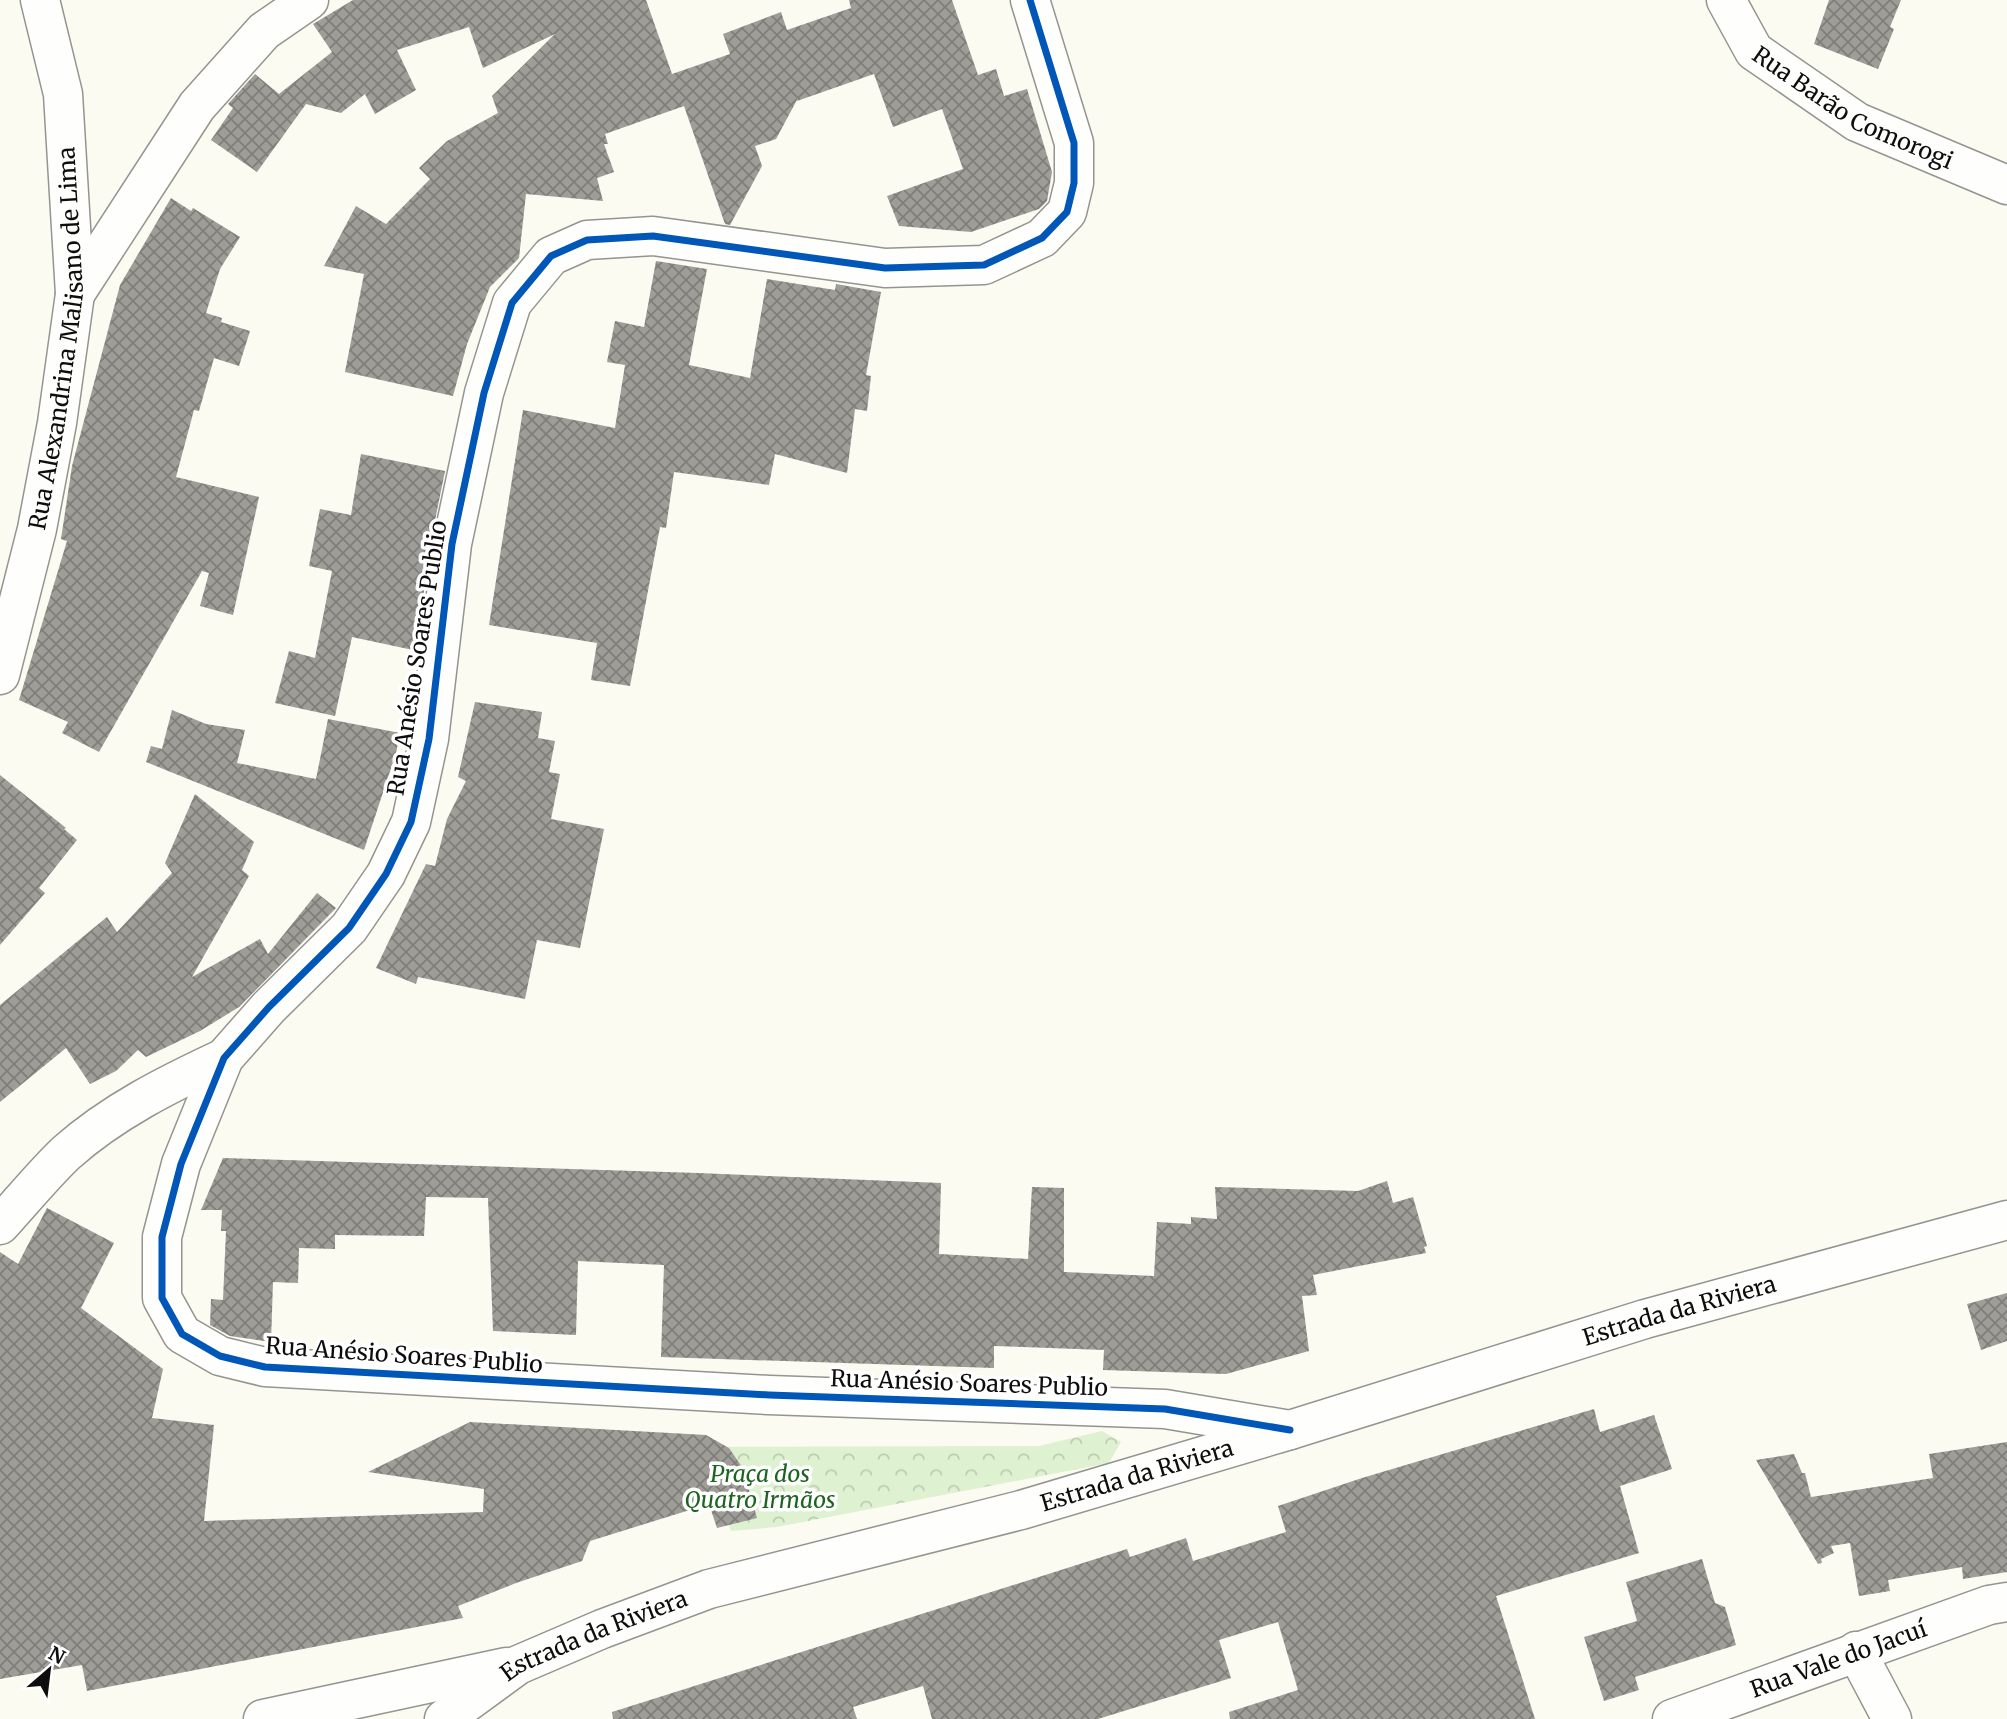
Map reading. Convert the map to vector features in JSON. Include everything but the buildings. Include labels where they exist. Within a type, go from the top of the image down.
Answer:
[{"type":"street","name":"Rua Alexandrina Malisano de Lima","points":[[0,675],[37,529],[57,423],[75,294],[63,94],[40,0]]},
{"type":"street","points":[[75,294],[197,106],[264,32],[309,0]]},
{"type":"street","name":"Rua Anésio Soares Publio","points":[[1030,0],[1074,143],[1074,183],[1068,212],[1042,238],[984,265],[885,268],[653,236],[587,240],[551,256],[512,303],[484,393],[452,544],[429,739],[411,822],[386,874],[349,928],[269,1007],[224,1059],[181,1164],[162,1237],[162,1298],[182,1334],[220,1356],[265,1367],[769,1395],[1165,1409],[1290,1430]]},
{"type":"street","name":"Rua Barão Comorogi","points":[[1726,0],[1754,51],[1857,122],[2007,185]]},
{"type":"street","points":[[0,1225],[66,1153],[109,1121],[176,1080],[224,1059]]},
{"type":"street","name":"Estrada da Riviera","points":[[444,1719],[518,1665],[602,1629],[709,1589],[1021,1510],[1290,1430],[1646,1319],[2007,1220]]},
{"type":"street","name":"Rua Vale do Jacuí","points":[[1672,1719],[1856,1651],[1989,1605],[2007,1602]]},
{"type":"street","points":[[1856,1651],[1892,1719]]},
{"type":"street","points":[[284,1717],[518,1665]]},
{"type":"green space","name":"Praça dos Quatro Irmãos","points":[[1102,1431],[1121,1442],[1109,1463],[777,1527],[731,1531],[701,1447],[1039,1446]]},
{"type":"cycle path","points":[[1030,0],[1074,143],[1074,183],[1067,212],[1042,238],[984,265],[885,268],[653,236],[587,240],[551,256],[512,303],[484,393],[452,544],[429,739],[411,822],[386,874],[349,928],[269,1007],[224,1058],[181,1164],[162,1237],[162,1298],[182,1334],[220,1356],[265,1367],[769,1395],[1165,1409],[1290,1430]]}]
